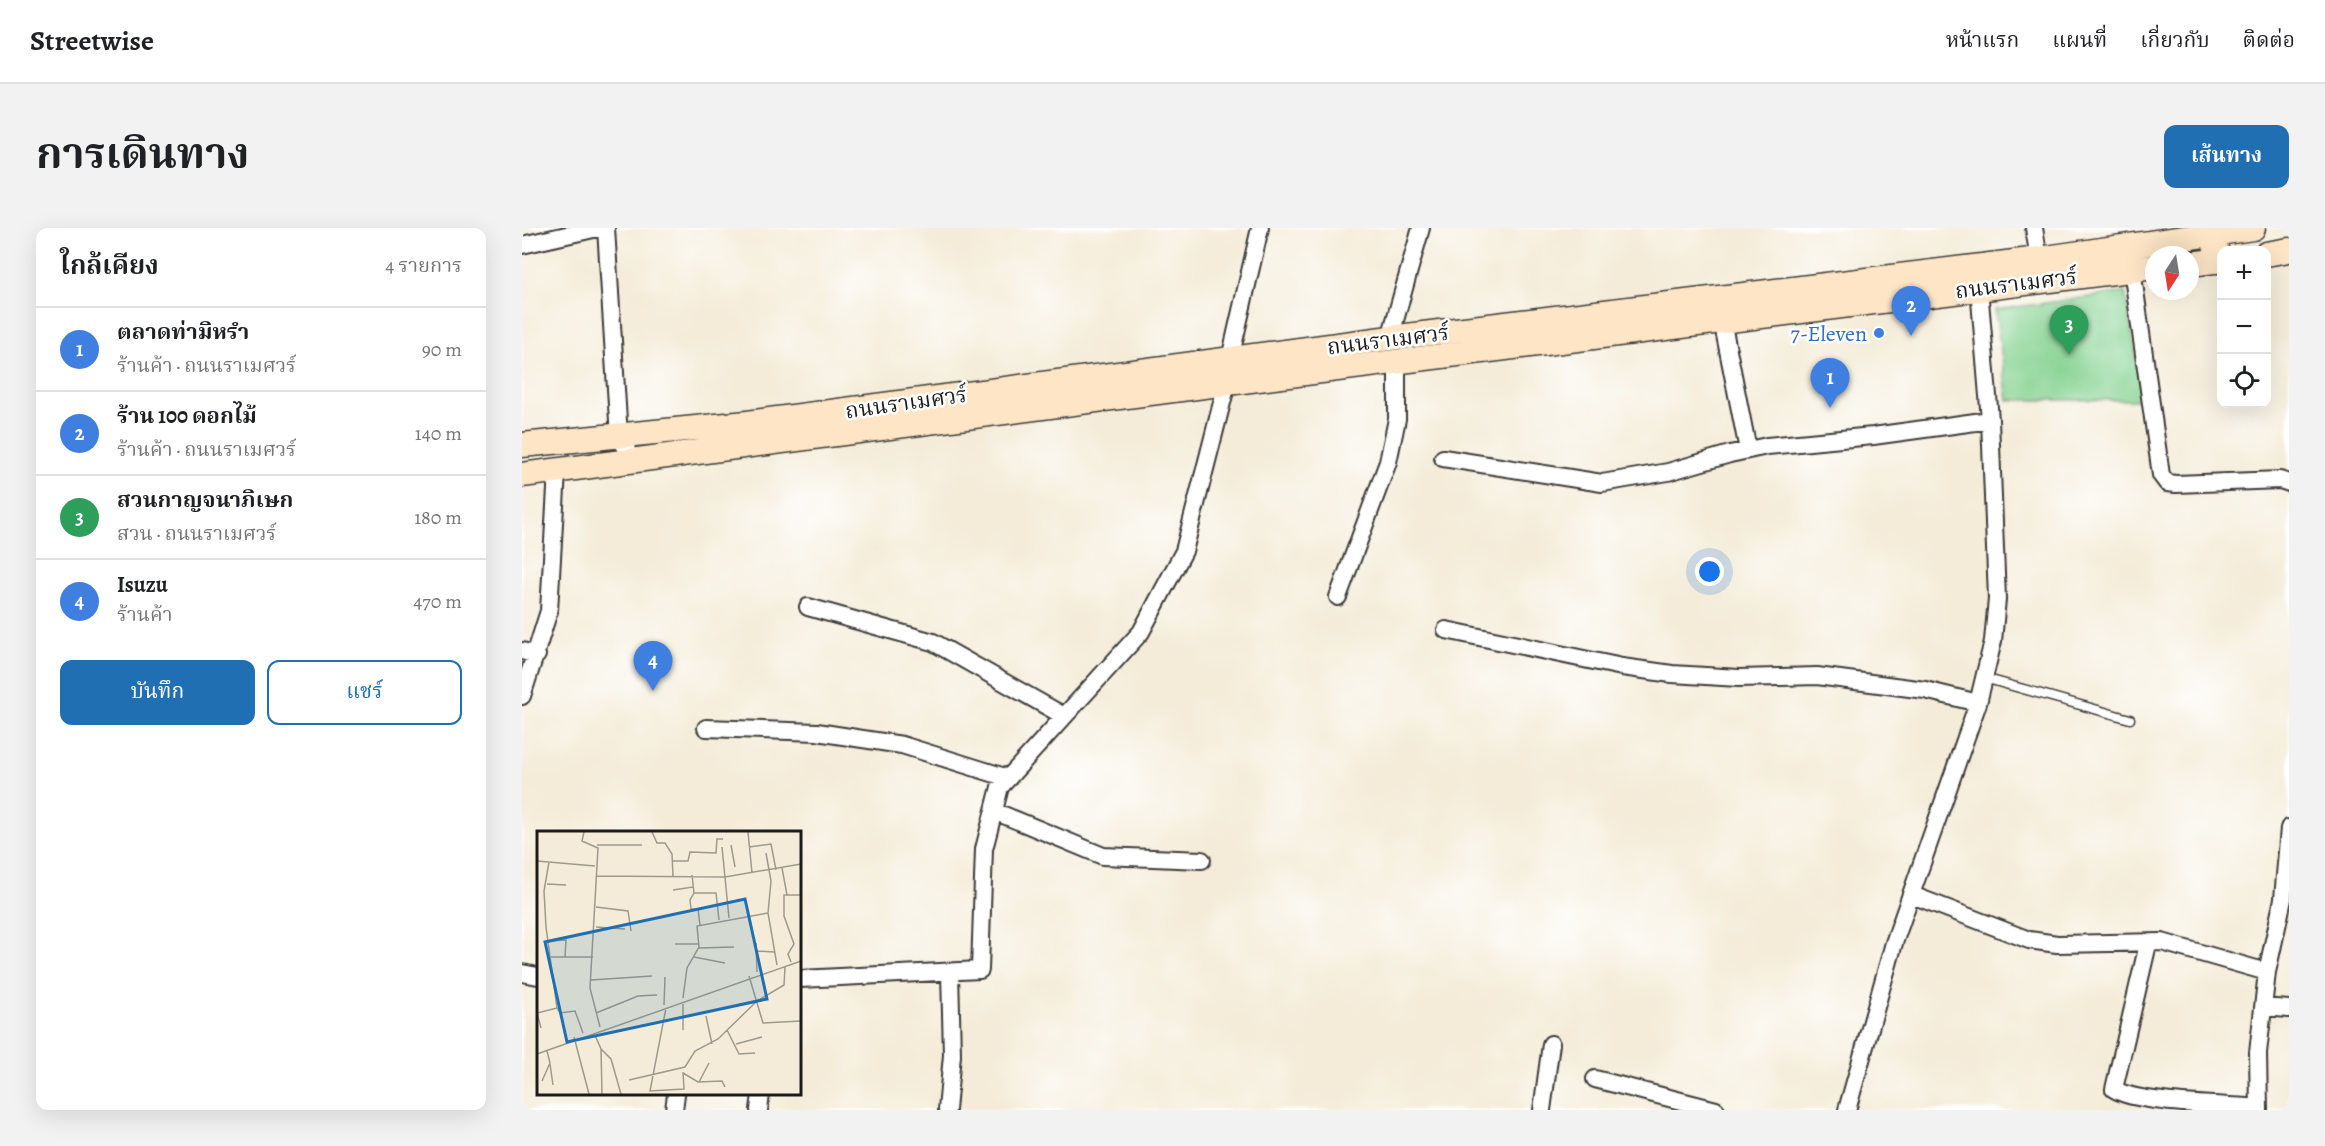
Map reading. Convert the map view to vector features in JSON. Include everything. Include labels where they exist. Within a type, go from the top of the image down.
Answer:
[{"type":"main road","name":"ถนนราเมศวร์","points":[[522,475],[1228,371],[1390,338],[2038,259],[2200,232],[2244,234]]},
{"type":"main road","points":[[2200,232],[2217,258]]},
{"type":"main road","points":[[2271,253],[2289,250]]},
{"type":"main road","points":[[2199,263],[2217,261]]},
{"type":"main road","name":"ถนนราเมศวร์","points":[[522,445],[619,437],[1228,371],[1396,361],[2143,268]]},
{"type":"street","points":[[522,245],[598,228]]},
{"type":"street","points":[[606,228],[619,437],[633,459]]},
{"type":"street","points":[[801,980],[980,970],[984,849],[1000,787],[1141,632],[1184,551],[1260,228]]},
{"type":"street","points":[[1390,338],[1421,228]]},
{"type":"street","points":[[2034,228],[2038,259]]},
{"type":"street","points":[[2143,268],[2161,475],[2167,483],[2176,484],[2280,480],[2289,483]]},
{"type":"street","points":[[1847,1110],[1894,943],[1978,703],[1994,641],[1997,599],[1990,420],[1979,288]]},
{"type":"street","points":[[1722,320],[1748,450]]},
{"type":"street","points":[[1338,597],[1388,462],[1397,419],[1396,361]]},
{"type":"street","points":[[1443,458],[1602,483],[1668,472],[1748,450],[1990,420]]},
{"type":"street","points":[[522,696],[529,653],[549,611],[557,471]]},
{"type":"street","points":[[808,607],[933,642],[1064,716]]},
{"type":"street","points":[[1446,630],[1622,667],[1672,674],[1738,678],[1817,676],[1925,690],[1978,703]]},
{"type":"street","points":[[706,728],[817,732],[902,745],[1008,778]]},
{"type":"street","points":[[994,811],[1103,856],[1202,860]]},
{"type":"street","points":[[2148,944],[2114,1089],[2123,1095],[2147,1100],[2259,1109],[2258,1053],[2267,972],[2283,899],[2289,828]]},
{"type":"street","points":[[1912,895],[2029,940],[2057,944],[2162,942],[2267,972]]},
{"type":"street","points":[[522,972],[537,976]]},
{"type":"street","points":[[947,1110],[952,1055],[950,972]]},
{"type":"street","points":[[2263,1007],[2289,1009]]},
{"type":"street","points":[[1542,1110],[1551,1044]]},
{"type":"street","points":[[1595,1079],[1716,1110]]},
{"type":"street","points":[[674,1110],[676,1095]]},
{"type":"street","points":[[759,1110],[761,1095]]},
{"type":"lane","points":[[1984,678],[2130,719]]},
{"type":"green space","points":[[2125,292],[2143,400],[2008,400],[1995,310]]},
{"type":"place","name":"7-Eleven","points":[[1879,333]]},
{"type":"place","name":"ร้าน 100 ดอกไม้","points":[[1911,336]]},
{"type":"place","name":"สวนกาญจนาภิเษก","points":[[2069,355]]},
{"type":"place","name":"ตลาดท่ามิหรำ","points":[[1830,408]]},
{"type":"place","name":"Isuzu","points":[[653,691]]}]
